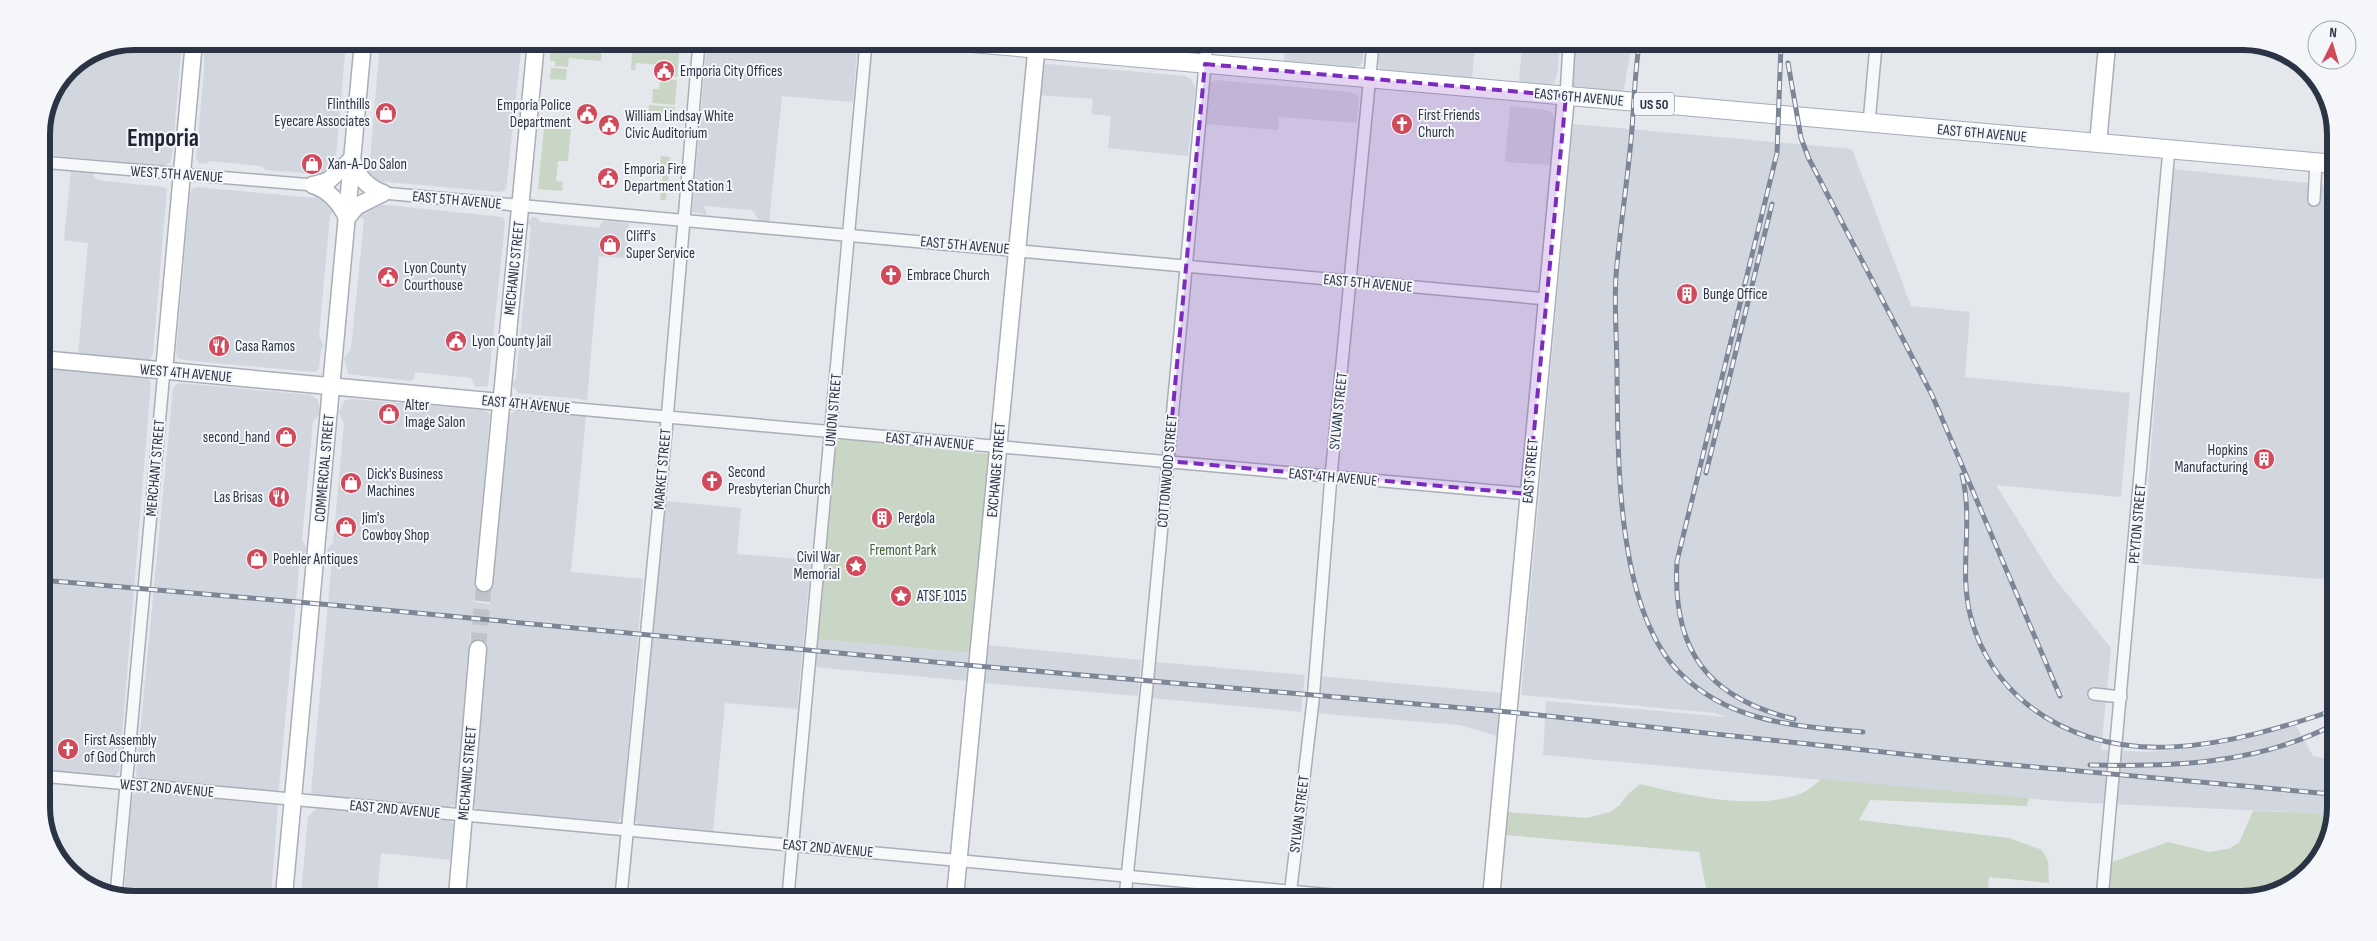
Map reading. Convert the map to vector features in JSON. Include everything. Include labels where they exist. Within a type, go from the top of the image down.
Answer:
[{"type":"main road","name":"EAST 6TH AVENUE","points":[[1074,50],[1205,64],[2327,163]]},
{"type":"street","name":"MERCHANT STREET","points":[[117,889],[193,50]]},
{"type":"street","name":"COMMERCIAL STREET","points":[[284,891],[362,50]]},
{"type":"street","name":"MECHANIC STREET","points":[[484,583],[535,50]]},
{"type":"street","name":"MARKET STREET","points":[[621,891],[667,418],[698,50]]},
{"type":"street","name":"UNION STREET","points":[[788,891],[865,50]]},
{"type":"street","name":"EXCHANGE STREET","points":[[955,891],[1036,50]]},
{"type":"street","name":"COTTONWOOD STREET","points":[[1126,891],[1206,50]]},
{"type":"street","name":"SYLVAN STREET","points":[[1290,891],[1313,701],[1331,476],[1372,50]]},
{"type":"street","name":"EAST STREET","points":[[1493,891],[1569,50]]},
{"type":"street","points":[[1869,123],[1876,50]]},
{"type":"street","points":[[2098,143],[2107,50]]},
{"type":"street","name":"PEYTON STREET","points":[[2103,891],[2169,149]]},
{"type":"street","points":[[313,185],[328,182],[352,159],[358,175],[370,187],[383,193]]},
{"type":"street","points":[[2314,200],[2316,162]]},
{"type":"street","name":"WEST 5TH AVENUE","points":[[50,163],[313,185]]},
{"type":"street","points":[[313,185],[327,192],[342,208],[347,218],[357,206],[383,193]]},
{"type":"street","name":"EAST 5TH AVENUE","points":[[383,193],[1547,299]]},
{"type":"street","name":"WEST 4TH AVENUE","points":[[50,360],[331,386]]},
{"type":"street","name":"EAST 4TH AVENUE","points":[[331,386],[831,433],[998,446],[1528,494]]},
{"type":"street","name":"MECHANIC STREET","points":[[456,891],[478,650]]},
{"type":"street","points":[[2094,694],[2121,697]]},
{"type":"street","name":"WEST 2ND AVENUE","points":[[50,777],[293,800]]},
{"type":"street","name":"EAST 2ND AVENUE","points":[[293,800],[958,860],[1263,891]]},
{"type":"highlighted area","points":[[1205,64],[1566,96],[1528,494],[1168,461]]},
{"type":"shaded area","points":[[181,50],[172,158],[169,163],[163,166],[50,155],[50,134],[56,102],[64,87],[87,64],[102,56],[118,52]]},
{"type":"shaded area","points":[[204,50],[345,50],[336,157],[341,165],[325,175],[267,170],[260,166],[209,161],[208,164],[199,163],[196,158],[204,71]]},
{"type":"shaded area","points":[[379,50],[521,50],[506,190],[500,192],[375,181],[362,168],[370,161]]},
{"type":"shaded area","points":[[706,50],[857,51],[853,102],[782,96],[769,222],[759,221],[752,210],[704,206],[707,215],[692,212]]},
{"type":"shaded area","points":[[1285,50],[1364,50],[1361,65],[1356,67],[1284,61]]},
{"type":"shaded area","points":[[1377,50],[1474,50],[1472,79],[1380,69],[1376,61]]},
{"type":"shaded area","points":[[1522,50],[1560,50],[1557,75],[1554,83],[1548,86],[1519,83]]},
{"type":"shaded area","points":[[1572,50],[1631,50],[1623,93],[1572,88]]},
{"type":"shaded area","points":[[1048,64],[1185,76],[1191,79],[1195,87],[1188,156],[1108,148],[1111,116],[1091,114],[1093,99],[1038,95],[1043,66]]},
{"type":"shaded area","points":[[1216,80],[1351,92],[1357,95],[1359,100],[1357,123],[1279,117],[1278,130],[1205,124],[1208,88],[1211,82]]},
{"type":"shaded area","points":[[1510,106],[1547,110],[1552,113],[1556,123],[1552,165],[1505,162]]},
{"type":"shaded area","points":[[1573,124],[1852,149],[1911,306],[1970,312],[1965,377],[2130,393],[2121,497],[1996,485],[2054,578],[2111,648],[2101,750],[2146,752],[2209,747],[2295,724],[2313,756],[2327,759],[2326,816],[2312,813],[2069,802],[1543,755],[1546,701],[1726,717],[1715,713],[1521,695]]},
{"type":"shaded area","points":[[2173,169],[2327,185],[2327,580],[2142,564]]},
{"type":"shaded area","points":[[71,171],[92,173],[97,180],[167,189],[153,354],[149,360],[78,355],[88,243],[64,240]]},
{"type":"shaded area","points":[[197,187],[314,198],[315,191],[336,210],[330,215],[319,337],[324,346],[321,350],[319,368],[315,372],[178,358],[176,353],[190,193],[192,189]]},
{"type":"shaded area","points":[[376,204],[503,217],[505,223],[488,386],[476,387],[471,378],[415,372],[414,378],[411,381],[348,374],[344,358],[351,349],[364,220],[358,213]]},
{"type":"shaded area","points":[[532,217],[536,217],[541,222],[600,228],[601,223],[604,221],[629,223],[626,258],[599,256],[587,401],[518,393],[513,386],[513,381],[516,379],[531,227],[527,222]]},
{"type":"shaded area","points":[[50,367],[146,376],[151,382],[119,772],[114,777],[50,771]]},
{"type":"shaded area","points":[[176,384],[311,395],[318,400],[320,414],[313,421],[302,540],[308,550],[300,557],[279,788],[275,793],[141,780],[136,775],[173,389]]},
{"type":"shaded area","points":[[352,399],[483,410],[490,414],[474,602],[490,604],[507,416],[516,411],[586,416],[571,572],[643,579],[622,816],[617,822],[478,810],[473,805],[486,637],[470,636],[461,737],[465,737],[456,804],[447,807],[316,796],[311,793],[332,559],[327,549],[333,543],[344,424],[339,412],[345,400]]},
{"type":"shaded area","points":[[664,501],[741,508],[737,554],[811,560],[797,709],[725,703],[713,831],[639,825],[634,818]]},
{"type":"shaded area","points":[[817,639],[971,653],[969,681],[814,667]]},
{"type":"shaded area","points":[[986,645],[1141,660],[1138,696],[982,683]]},
{"type":"shaded area","points":[[1155,662],[1305,675],[1301,712],[1152,698]]},
{"type":"shaded area","points":[[1319,676],[1502,693],[1500,737],[1460,725],[1315,713]]},
{"type":"shaded area","points":[[134,793],[278,805],[271,891],[124,890]]},
{"type":"shaded area","points":[[317,808],[451,821],[455,828],[453,860],[381,853],[377,891],[301,891],[308,817]]},
{"type":"green space","points":[[551,50],[602,50],[601,61],[569,58],[568,67],[555,66],[555,61],[550,61]]},
{"type":"green space","points":[[679,50],[677,77],[661,75],[661,65],[636,63],[635,70],[631,70],[632,51]]},
{"type":"green space","points":[[551,68],[567,69],[566,80],[550,79]]},
{"type":"green space","points":[[660,79],[677,80],[675,105],[652,103],[653,89],[659,89]]},
{"type":"green space","points":[[649,105],[675,107],[673,121],[651,119],[648,122]]},
{"type":"green space","points":[[544,128],[571,129],[568,161],[558,161],[556,181],[563,182],[562,191],[538,189]]},
{"type":"green space","points":[[661,156],[670,157],[666,200],[660,200],[664,167],[660,166]]},
{"type":"green space","name":"Fremont Park","points":[[844,439],[988,454],[971,653],[817,639],[834,448],[837,441]]},
{"type":"green space","points":[[1822,779],[2029,798],[2027,806],[1870,800],[1859,820],[2009,838],[2042,850],[2048,861],[2049,883],[1989,877],[1988,891],[1707,891],[1699,852],[1505,835],[1507,812],[1587,818],[1610,812],[1620,805],[1627,795],[1640,784],[1678,793],[1742,801],[1782,799],[1800,794]]},
{"type":"green space","points":[[2253,811],[2312,813],[2326,816],[2323,834],[2310,858],[2294,874],[2270,887],[2243,891],[2107,891],[2110,863],[2168,842],[2210,852],[2228,849],[2239,843]]},
{"type":"tunnel","points":[[478,649],[484,583]]},
{"type":"railway","points":[[1639,50],[1615,300],[1620,488],[1632,572],[1643,610],[1658,644],[1679,672],[1699,689],[1719,702],[1765,719],[1789,724],[1863,732]]},
{"type":"railway","points":[[1781,50],[1777,153],[1677,561],[1677,592],[1681,620],[1689,645],[1701,666],[1717,683],[1738,698],[1764,710],[1794,719]]},
{"type":"railway","points":[[1788,63],[1801,138],[1809,159],[1932,395],[2060,696]]},
{"type":"railway","points":[[1706,473],[1772,204]]},
{"type":"railway","points":[[1962,475],[1967,511],[1967,600],[1971,618],[1980,643],[1992,666],[2009,687],[2028,705],[2063,727],[2100,740],[2138,746],[2177,747],[2255,734],[2327,713]]},
{"type":"railway","points":[[50,581],[332,605],[977,666],[1509,712],[1958,760],[2327,794]]},
{"type":"railway","points":[[2090,765],[2183,764],[2213,761],[2273,748],[2302,739],[2327,728]]},
{"type":"place","name":"Emporia City Offices","points":[[664,71]]},
{"type":"place","name":"Flinthills Eyecare Associates","points":[[386,113]]},
{"type":"place","name":"Emporia Police Department","points":[[587,114]]},
{"type":"place","name":"First Friends Church","points":[[1402,124]]},
{"type":"place","name":"William Lindsay White Civic Auditorium","points":[[609,125]]},
{"type":"place","name":"Xan-A-Do Salon","points":[[312,164]]},
{"type":"place","name":"Emporia Fire Department Station 1","points":[[608,178]]},
{"type":"place","name":"Cliff's Super Service","points":[[610,245]]},
{"type":"place","name":"Embrace Church","points":[[891,275]]},
{"type":"place","name":"Lyon County Courthouse","points":[[388,277]]},
{"type":"place","name":"Bunge Office","points":[[1687,294]]},
{"type":"place","name":"Lyon County Jail","points":[[456,341]]},
{"type":"place","name":"Casa Ramos","points":[[219,346]]},
{"type":"place","name":"Alter Image Salon","points":[[389,414]]},
{"type":"place","name":"second_hand","points":[[286,437]]},
{"type":"place","name":"Hopkins Manufacturing","points":[[2264,459]]},
{"type":"place","name":"Second Presbyterian Church","points":[[712,481]]},
{"type":"place","name":"Dick's Business Machines","points":[[351,483]]},
{"type":"place","name":"Las Brisas","points":[[279,497]]},
{"type":"place","name":"Pergola","points":[[882,518]]},
{"type":"place","name":"Jim's Cowboy Shop","points":[[346,527]]},
{"type":"place","name":"Poehler Antiques","points":[[257,559]]},
{"type":"place","name":"Civil War Memorial","points":[[856,566]]},
{"type":"place","name":"ATSF 1015","points":[[901,596]]},
{"type":"place","name":"First Assembly of God Church","points":[[68,749]]},
{"type":"district","name":"Emporia","points":[[163,137]]}]
